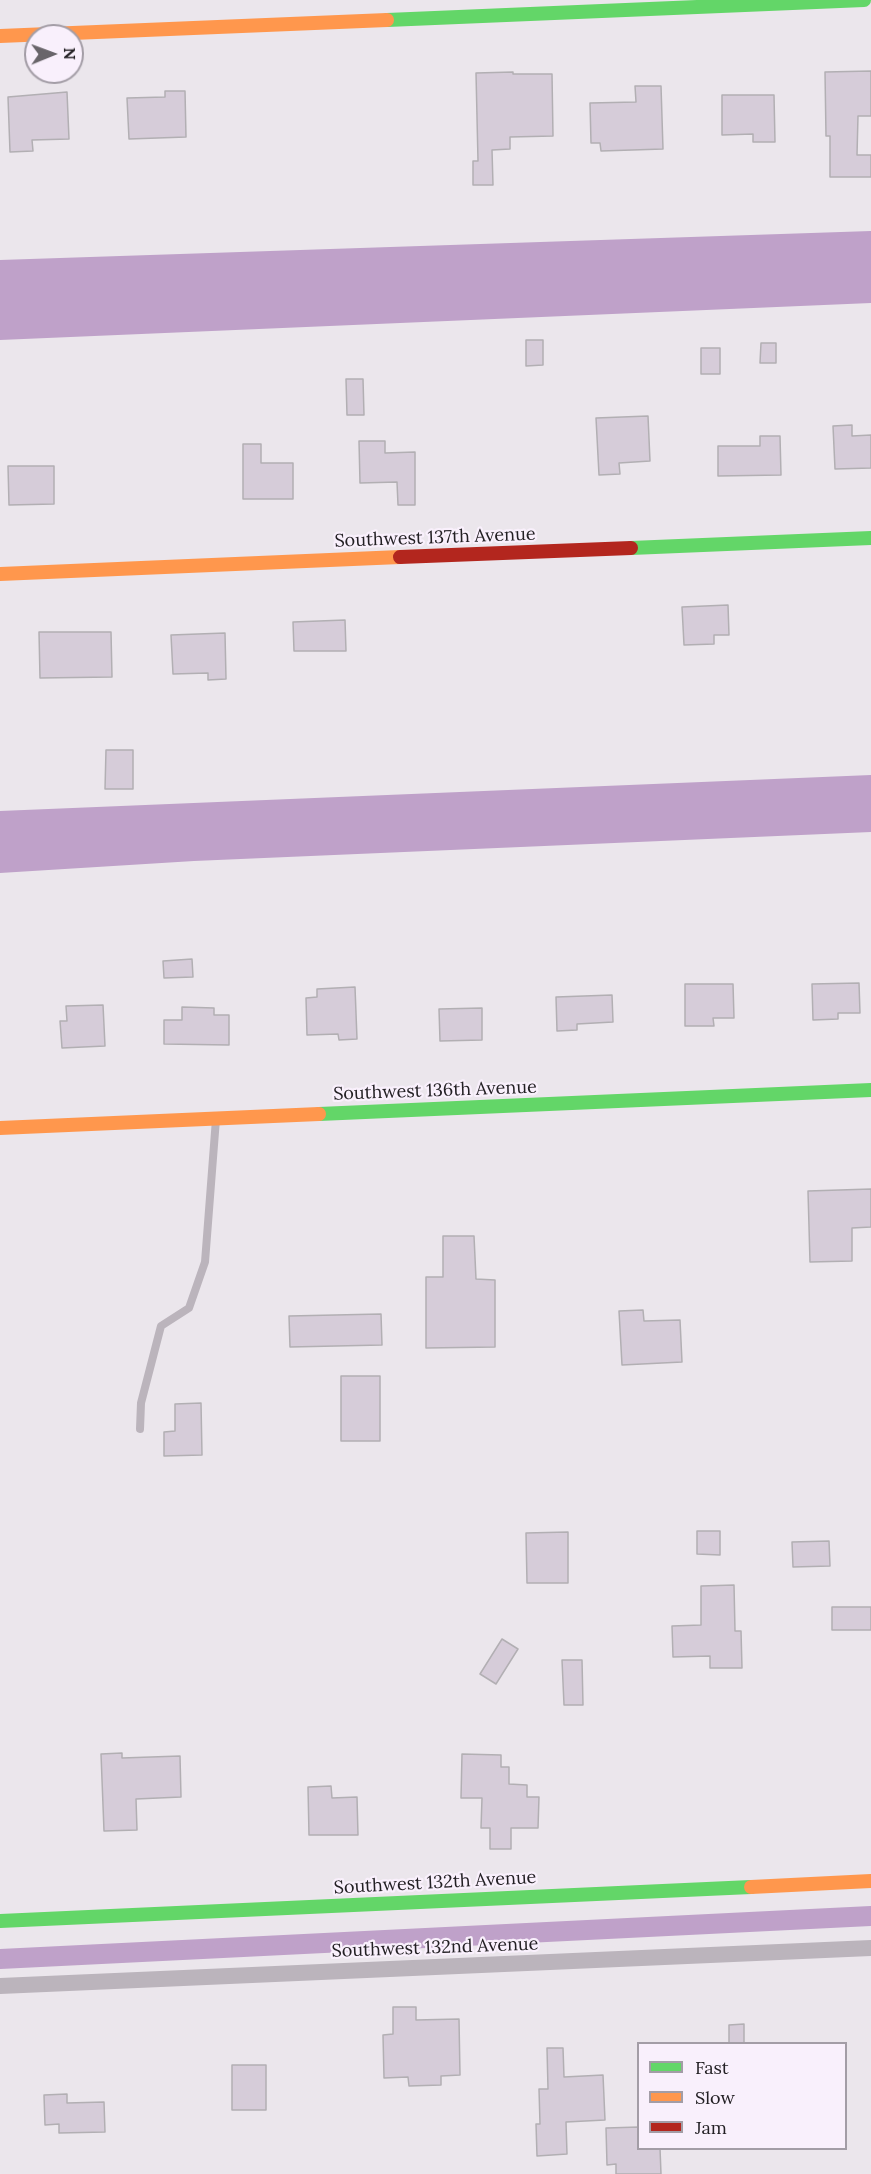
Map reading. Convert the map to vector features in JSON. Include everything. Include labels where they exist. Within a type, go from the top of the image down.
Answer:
[{"type":"street","points":[[0,36],[864,0]]},
{"type":"street","name":"Southwest 137th Avenue","points":[[0,574],[871,538]]},
{"type":"street","name":"Southwest 136th Avenue","points":[[0,1128],[871,1090]]},
{"type":"street","name":"Southwest 132th Avenue","points":[[0,1921],[871,1881]]},
{"type":"street","name":"Southwest 132nd Avenue","points":[[0,1986],[871,1948]]},
{"type":"lane","points":[[141,1429],[141,1403],[161,1326],[189,1308],[205,1262],[216,1119]]},
{"type":"shaded area","points":[[871,231],[871,303],[0,340],[0,260]]},
{"type":"shaded area","points":[[871,775],[871,832],[194,861],[0,873],[0,811]]},
{"type":"building","points":[[871,71],[871,116],[858,116],[857,155],[871,155],[871,177],[830,177],[830,136],[826,136],[825,72]]},
{"type":"building","points":[[513,72],[513,74],[552,74],[553,136],[510,137],[510,149],[492,150],[493,185],[473,185],[473,161],[478,161],[476,73]]},
{"type":"building","points":[[635,86],[661,86],[663,149],[601,151],[600,143],[591,143],[590,103],[636,102]]},
{"type":"building","points":[[165,91],[185,91],[186,137],[129,139],[127,98],[165,97]]},
{"type":"building","points":[[67,92],[69,139],[32,140],[33,151],[10,152],[8,97]]},
{"type":"building","points":[[722,95],[774,95],[775,142],[753,142],[753,134],[722,135]]},
{"type":"building","points":[[526,340],[543,340],[543,365],[526,366]]},
{"type":"building","points":[[761,343],[776,343],[776,363],[760,363]]},
{"type":"building","points":[[701,348],[720,348],[720,374],[701,374]]},
{"type":"building","points":[[346,379],[363,379],[364,415],[347,415]]},
{"type":"building","points":[[648,416],[650,461],[619,463],[620,474],[599,475],[596,418]]},
{"type":"building","points":[[852,425],[852,436],[871,435],[871,468],[835,469],[833,426]]},
{"type":"building","points":[[760,436],[780,436],[781,475],[718,476],[718,446],[760,446]]},
{"type":"building","points":[[359,441],[385,441],[385,453],[415,452],[415,505],[398,505],[397,482],[360,483]]},
{"type":"building","points":[[243,444],[261,444],[261,463],[293,463],[293,499],[243,499]]},
{"type":"building","points":[[8,466],[54,466],[54,504],[9,505]]},
{"type":"building","points":[[728,605],[729,635],[714,635],[714,644],[684,645],[682,607]]},
{"type":"building","points":[[345,620],[346,651],[294,651],[293,622]]},
{"type":"building","points":[[39,632],[111,632],[112,677],[40,678]]},
{"type":"building","points":[[225,633],[226,679],[208,680],[208,673],[173,674],[171,635]]},
{"type":"building","points":[[106,750],[133,750],[133,789],[105,789]]},
{"type":"building","points":[[192,959],[193,977],[164,978],[163,961]]},
{"type":"building","points":[[859,983],[860,1013],[838,1013],[838,1019],[813,1020],[812,984]]},
{"type":"building","points":[[685,984],[733,984],[734,1018],[713,1018],[714,1026],[685,1026]]},
{"type":"building","points":[[355,987],[357,1039],[339,1040],[338,1034],[307,1035],[306,998],[317,997],[317,989]]},
{"type":"building","points":[[612,995],[613,1022],[577,1024],[577,1030],[557,1031],[556,997]]},
{"type":"building","points":[[103,1005],[105,1046],[62,1048],[60,1021],[67,1021],[66,1006]]},
{"type":"building","points":[[182,1007],[214,1008],[214,1015],[229,1015],[229,1045],[164,1044],[164,1020],[182,1020]]},
{"type":"building","points":[[482,1008],[482,1040],[440,1041],[439,1009]]},
{"type":"building","points":[[871,1189],[871,1227],[852,1228],[852,1261],[810,1262],[808,1191]]},
{"type":"building","points":[[443,1236],[474,1236],[476,1279],[495,1280],[495,1347],[426,1348],[426,1277],[443,1277]]},
{"type":"building","points":[[643,1310],[644,1321],[680,1320],[682,1362],[622,1365],[619,1311]]},
{"type":"building","points":[[381,1314],[382,1345],[290,1347],[289,1316]]},
{"type":"building","points":[[341,1376],[380,1376],[380,1441],[341,1441]]},
{"type":"building","points":[[201,1403],[202,1455],[164,1456],[164,1432],[175,1431],[175,1404]]},
{"type":"building","points":[[697,1531],[720,1531],[720,1555],[697,1554]]},
{"type":"building","points":[[568,1532],[568,1583],[527,1583],[526,1533]]},
{"type":"building","points":[[829,1541],[830,1566],[793,1567],[792,1542]]},
{"type":"building","points":[[734,1585],[735,1631],[741,1631],[742,1668],[710,1668],[710,1656],[673,1657],[672,1626],[701,1625],[701,1586]]},
{"type":"building","points":[[832,1607],[871,1607],[871,1630],[832,1630]]},
{"type":"building","points":[[502,1639],[518,1649],[496,1684],[480,1674]]},
{"type":"building","points":[[562,1660],[582,1660],[583,1705],[564,1705]]},
{"type":"building","points":[[122,1753],[122,1758],[180,1756],[181,1797],[136,1799],[137,1830],[104,1831],[101,1754]]},
{"type":"building","points":[[462,1754],[501,1755],[501,1767],[509,1767],[509,1784],[527,1785],[527,1797],[539,1797],[538,1828],[511,1828],[511,1849],[490,1849],[490,1828],[481,1828],[482,1798],[461,1798]]},
{"type":"building","points":[[331,1786],[332,1798],[357,1797],[358,1835],[309,1835],[308,1787]]},
{"type":"building","points":[[393,2007],[416,2007],[416,2020],[459,2019],[460,2075],[441,2076],[441,2085],[409,2086],[408,2077],[384,2078],[383,2035],[393,2034]]},
{"type":"building","points":[[744,2024],[744,2042],[729,2042],[729,2025]]},
{"type":"building","points":[[547,2048],[563,2048],[564,2077],[603,2075],[605,2120],[566,2122],[567,2154],[537,2156],[536,2124],[540,2124],[539,2089],[548,2089]]},
{"type":"building","points":[[232,2065],[266,2065],[266,2110],[232,2110]]},
{"type":"building","points":[[67,2094],[67,2103],[104,2102],[105,2132],[59,2133],[59,2124],[45,2125],[44,2095]]},
{"type":"building","points":[[637,2127],[637,2150],[660,2150],[661,2174],[616,2174],[616,2164],[607,2165],[606,2128]]},
{"type":"waterway","points":[[0,1959],[871,1916]]},
{"type":"traffic: fast","points":[[387,20],[864,0]]},
{"type":"traffic: fast","points":[[631,548],[871,538]]},
{"type":"traffic: fast","points":[[319,1114],[871,1090]]},
{"type":"traffic: fast","points":[[0,1921],[751,1887]]},
{"type":"traffic: slow","points":[[0,36],[387,20]]},
{"type":"traffic: slow","points":[[0,574],[400,557]]},
{"type":"traffic: slow","points":[[0,1128],[319,1114]]},
{"type":"traffic: slow","points":[[751,1887],[871,1881]]},
{"type":"traffic: jam","points":[[400,557],[631,548]]}]
